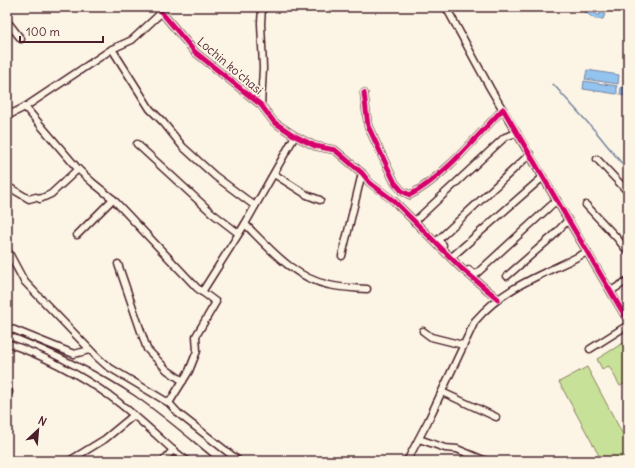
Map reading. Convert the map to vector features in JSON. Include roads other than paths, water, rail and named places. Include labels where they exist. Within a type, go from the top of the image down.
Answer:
[{"type":"street","name":"Lochin ko'chasi","points":[[157,7],[195,52],[261,105],[274,122],[295,136],[315,146],[335,150],[370,183],[394,201],[461,268],[498,299]]},
{"type":"street","points":[[261,105],[263,68],[261,23],[262,7]]},
{"type":"street","points":[[446,7],[503,109],[628,321]]},
{"type":"street","points":[[7,116],[25,107],[112,49],[132,40],[161,13]]},
{"type":"street","points":[[7,21],[21,39]]},
{"type":"street","points":[[112,49],[150,109],[163,122],[183,147],[215,176],[255,206]]},
{"type":"street","points":[[364,93],[368,126],[395,183],[402,191],[410,195],[441,173],[503,109]]},
{"type":"street","points":[[25,107],[78,169],[112,199],[173,264],[202,292],[216,302],[196,336],[197,351],[189,371],[169,403]]},
{"type":"street","points":[[414,222],[505,137],[517,133]]},
{"type":"street","points":[[202,292],[245,224],[295,136]]},
{"type":"street","points":[[137,144],[212,213],[238,233]]},
{"type":"street","points":[[530,154],[438,240],[475,275],[556,200]]},
{"type":"street","points":[[597,159],[628,192]]},
{"type":"street","points":[[7,186],[29,199],[36,197],[40,199],[51,194],[78,169]]},
{"type":"street","points":[[274,174],[307,195],[320,200]]},
{"type":"street","points":[[342,256],[362,174]]},
{"type":"street","points":[[454,256],[543,177]]},
{"type":"street","points":[[77,235],[112,199]]},
{"type":"street","points":[[586,206],[609,229],[628,252]]},
{"type":"street","points":[[507,276],[568,220]]},
{"type":"street","points":[[245,224],[283,261],[308,277],[329,285],[367,289]]},
{"type":"street","points":[[407,461],[442,392],[475,321],[498,299],[526,281],[587,252]]},
{"type":"street","points":[[7,253],[9,253],[24,281],[107,366],[169,403],[179,414],[239,461]]},
{"type":"street","points":[[118,264],[147,349],[167,370],[183,381]]},
{"type":"street","points":[[611,292],[628,280]]},
{"type":"street","points":[[590,349],[628,325]]},
{"type":"street","points":[[7,327],[74,354],[90,350]]},
{"type":"street","points":[[423,332],[431,337],[463,345]]},
{"type":"street","points":[[7,343],[43,358],[82,379],[109,396],[134,415],[172,450],[187,461]]},
{"type":"street","points":[[442,392],[496,417]]},
{"type":"street","points":[[69,461],[105,439],[134,415]]},
{"type":"street","points":[[419,439],[445,448],[457,449],[486,461]]},
{"type":"street","points":[[163,461],[172,450]]},
{"type":"water","points":[[578,7],[586,7],[600,15],[600,12],[593,7],[600,7],[605,14],[603,19],[595,19]]},
{"type":"water","points":[[587,70],[619,75],[618,84],[585,79]]},
{"type":"water","points":[[584,81],[617,86],[617,94],[583,89]]},
{"type":"water","points":[[621,87],[628,88],[628,96],[620,95]]},
{"type":"waterway","points":[[553,84],[597,133],[628,171]]},
{"type":"railway","points":[[7,331],[73,360],[120,386],[177,428],[217,461]]}]
